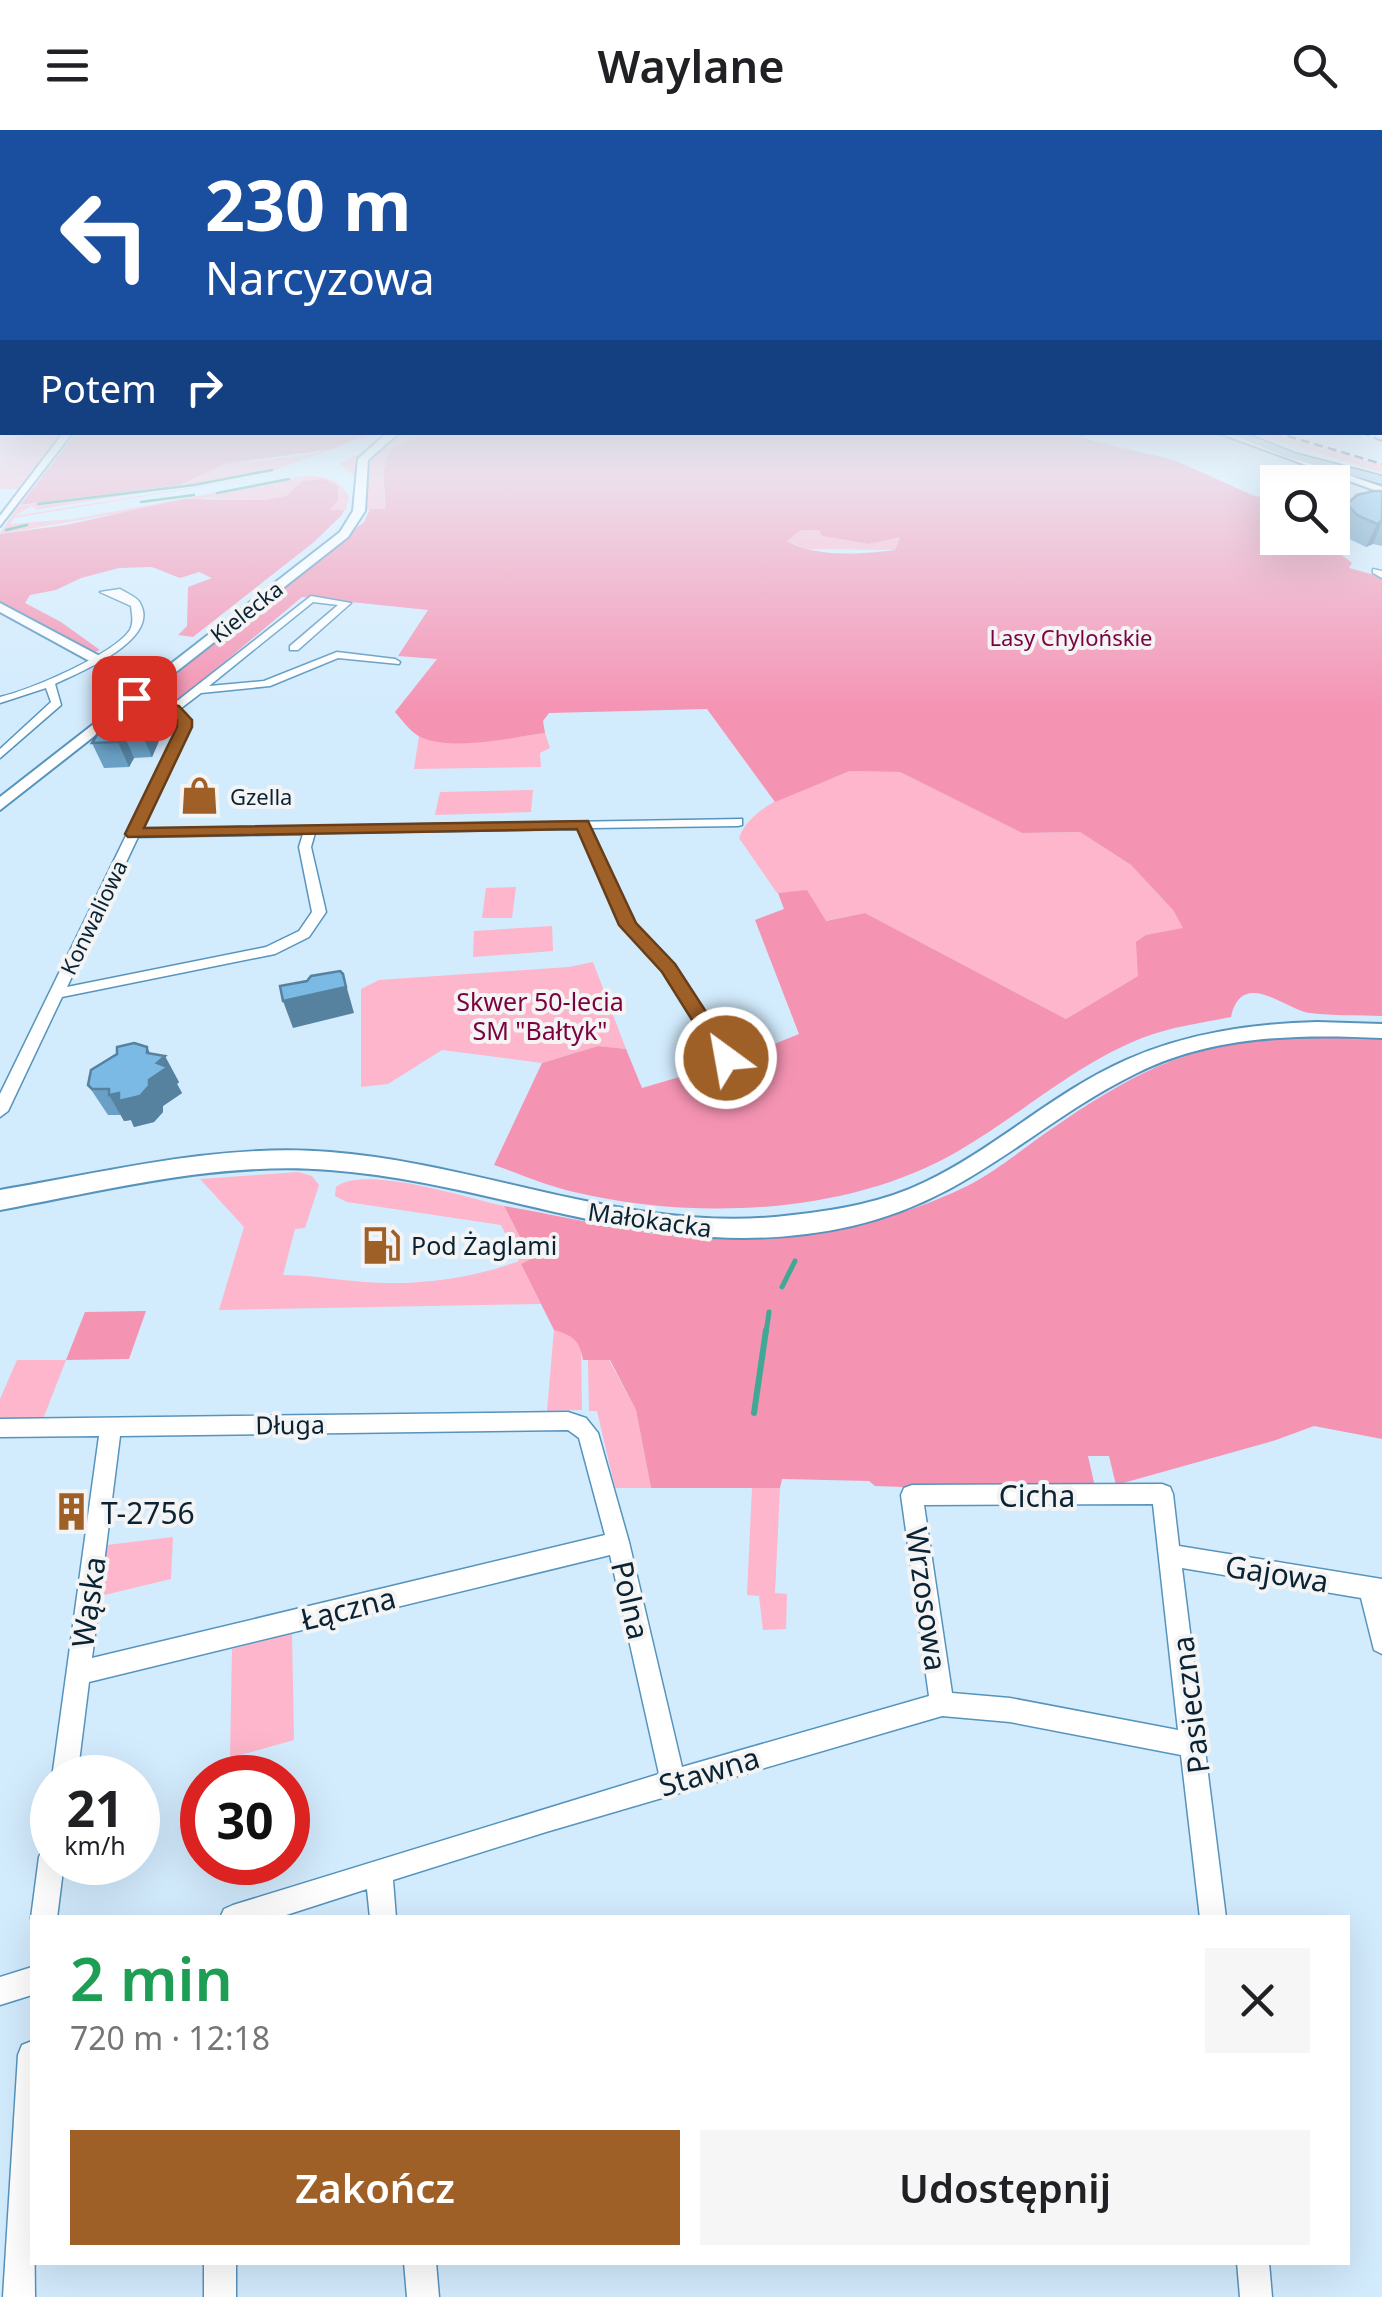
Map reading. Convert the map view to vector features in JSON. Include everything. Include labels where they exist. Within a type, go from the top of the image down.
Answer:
[{"type":"main road","name":"Kielecka","points":[[0,805],[349,528],[359,508]]},
{"type":"main road","name":"Małokacka","points":[[0,1200],[220,1165],[305,1159],[369,1166],[665,1226],[774,1228],[869,1212],[930,1192],[981,1164],[1101,1084],[1160,1053],[1246,1032],[1301,1028],[1382,1030]]},
{"type":"street","name":"Kielecka","points":[[174,709],[311,599],[346,602],[294,648]]},
{"type":"street","points":[[0,700],[24,694],[96,658],[137,628],[136,605]]},
{"type":"street","points":[[0,607],[122,673],[174,709]]},
{"type":"street","name":"Kielecka","points":[[202,690],[266,684],[337,655],[395,662]]},
{"type":"street","points":[[122,673],[126,693],[145,689]]},
{"type":"street","points":[[0,755],[57,704],[49,682]]},
{"type":"street","name":"Konwaliowa","points":[[0,1111],[184,727],[184,720],[174,709]]},
{"type":"street","points":[[133,834],[738,822]]},
{"type":"street","points":[[582,824],[628,925],[668,968],[726,1058]]},
{"type":"street","points":[[56,994],[270,950],[304,934],[319,912],[304,847],[310,830]]},
{"type":"street","name":"Długa","points":[[0,1428],[568,1421],[579,1424]]},
{"type":"street","name":"Polna","points":[[579,1424],[588,1433],[618,1542],[673,1782]]},
{"type":"street","name":"Wąska","points":[[67,1755],[112,1426]]},
{"type":"street","name":"Cicha","points":[[912,1495],[1162,1494]]},
{"type":"street","name":"Pasieczna","points":[[1162,1494],[1212,1915]]},
{"type":"street","name":"Wrzosowa","points":[[912,1495],[942,1704]]},
{"type":"street","name":"Łączna","points":[[78,1674],[618,1542]]},
{"type":"street","name":"Gajowa","points":[[1172,1556],[1376,1589]]},
{"type":"street","points":[[1376,1589],[1382,1642]]},
{"type":"street","name":"Stawna","points":[[242,1915],[942,1704],[994,1708],[1194,1745]]},
{"type":"street","points":[[379,1871],[383,1915]]},
{"type":"street","points":[[44,1915],[48,1885]]},
{"type":"street","points":[[0,1992],[30,1983]]},
{"type":"street","points":[[19,2297],[30,2091]]},
{"type":"street","points":[[220,2265],[220,2297]]},
{"type":"street","points":[[420,2265],[423,2297]]},
{"type":"street","points":[[1253,2265],[1256,2297]]},
{"type":"green space","points":[[17,508],[28,508],[15,516],[73,508],[14,518],[10,524],[149,508],[0,534]]},
{"type":"green space","points":[[143,508],[344,510],[314,542],[193,637],[178,635],[187,626],[188,587],[212,578],[199,572],[180,578],[152,567],[119,568],[30,595],[25,603],[61,622],[100,650],[95,652],[0,601],[0,534]]},
{"type":"green space","name":"Lasy Chylońskie","points":[[1260,508],[1260,555],[1342,555],[1352,563],[1349,568],[1382,577],[1382,1016],[1310,1013],[1266,995],[1245,995],[1231,1017],[1164,1031],[1118,1049],[960,1150],[917,1172],[822,1200],[721,1209],[670,1207],[574,1192],[494,1165],[542,1063],[598,1046],[626,1049],[642,1088],[700,1071],[711,1094],[772,1080],[757,1051],[799,1034],[755,920],[784,909],[778,893],[807,890],[826,921],[865,913],[1066,1019],[1138,976],[1136,942],[1146,935],[1183,928],[1173,910],[1131,865],[1080,832],[1022,833],[900,772],[850,771],[775,802],[707,709],[549,713],[543,721],[545,733],[480,742],[445,743],[417,735],[395,712],[437,659],[398,656],[428,610],[302,597],[178,701],[151,698],[201,652],[364,522],[370,509]],"holes":[[[801,530],[819,530],[822,536],[869,544],[900,537],[895,550],[855,553],[811,550],[787,541]]]},
{"type":"green space","points":[[801,530],[819,530],[822,536],[869,544],[900,536],[895,550],[806,549],[787,541]]},
{"type":"green space","points":[[545,733],[550,748],[540,753],[541,767],[414,769],[419,736],[482,742]]},
{"type":"green space","points":[[850,771],[900,772],[1022,833],[1080,832],[1131,865],[1173,910],[1184,929],[1146,935],[1138,976],[1066,1019],[865,913],[825,921],[807,891],[777,893],[739,838],[747,824],[771,804]]},
{"type":"green space","points":[[533,790],[531,812],[435,815],[440,792]]},
{"type":"green space","points":[[516,887],[512,918],[482,918],[486,888]]},
{"type":"green space","points":[[552,926],[553,951],[473,957],[474,931]]},
{"type":"green space","name":"Skwer 50-lecia SM \"Bałtyk\"","points":[[593,962],[626,1049],[598,1046],[542,1063],[442,1050],[388,1084],[361,1087],[361,989],[379,980]]},
{"type":"green space","points":[[1313,1035],[1382,1037],[1382,1439],[1314,1426],[1116,1485],[1109,1456],[1088,1456],[1095,1487],[903,1487],[875,1486],[869,1481],[782,1479],[780,1488],[651,1488],[636,1410],[610,1360],[583,1360],[574,1339],[554,1330],[521,1264],[531,1259],[504,1206],[691,1238],[761,1238],[831,1230],[900,1213],[965,1187],[1112,1090],[1171,1061],[1235,1043]]},
{"type":"green space","points":[[298,1172],[312,1176],[319,1185],[305,1228],[295,1229],[283,1275],[375,1283],[417,1282],[479,1273],[519,1261],[501,1225],[347,1202],[335,1196],[336,1187],[349,1181],[392,1181],[504,1206],[531,1260],[521,1264],[541,1304],[219,1310],[244,1227],[200,1179]]},
{"type":"green space","points":[[146,1311],[129,1359],[66,1360],[85,1312]]},
{"type":"green space","points":[[554,1330],[570,1334],[581,1346],[582,1410],[547,1411]]},
{"type":"green space","points":[[17,1360],[66,1360],[43,1419],[0,1420],[0,1399]]},
{"type":"green space","points":[[588,1360],[609,1360],[636,1410],[651,1488],[615,1488],[597,1411],[589,1411]]},
{"type":"green space","points":[[752,1488],[780,1488],[775,1593],[787,1594],[786,1629],[763,1630],[759,1596],[747,1595]]},
{"type":"green space","points":[[173,1537],[171,1579],[100,1596],[107,1545]]},
{"type":"green space","points":[[292,1633],[294,1740],[230,1755],[232,1649]]},
{"type":"building","points":[[1351,508],[1382,508],[1382,521],[1377,524]]},
{"type":"building","points":[[131,717],[149,717],[141,732],[123,733],[118,742],[92,743],[101,728],[126,727]]},
{"type":"building","points":[[340,971],[346,987],[283,1001],[280,986]]},
{"type":"building","points":[[134,1043],[147,1047],[147,1053],[165,1056],[157,1063],[168,1067],[149,1080],[140,1096],[119,1101],[119,1093],[109,1095],[109,1089],[92,1089],[88,1085],[91,1070],[117,1054],[117,1047]]},
{"type":"waterway","points":[[6,530],[27,525]]},
{"type":"waterway","points":[[782,1287],[795,1261]]},
{"type":"waterway","points":[[766,1333],[769,1312]]},
{"type":"waterway","points":[[754,1413],[766,1330]]},
{"type":"place","name":"Gzella","points":[[200,796]]},
{"type":"place","name":"Pod Żaglami","points":[[381,1245]]},
{"type":"place","name":"T-2756","points":[[71,1512]]},
{"type":"route","points":[[134,698],[174,709],[184,720],[184,727],[133,834],[582,824],[628,925],[668,968],[726,1058]]}]
